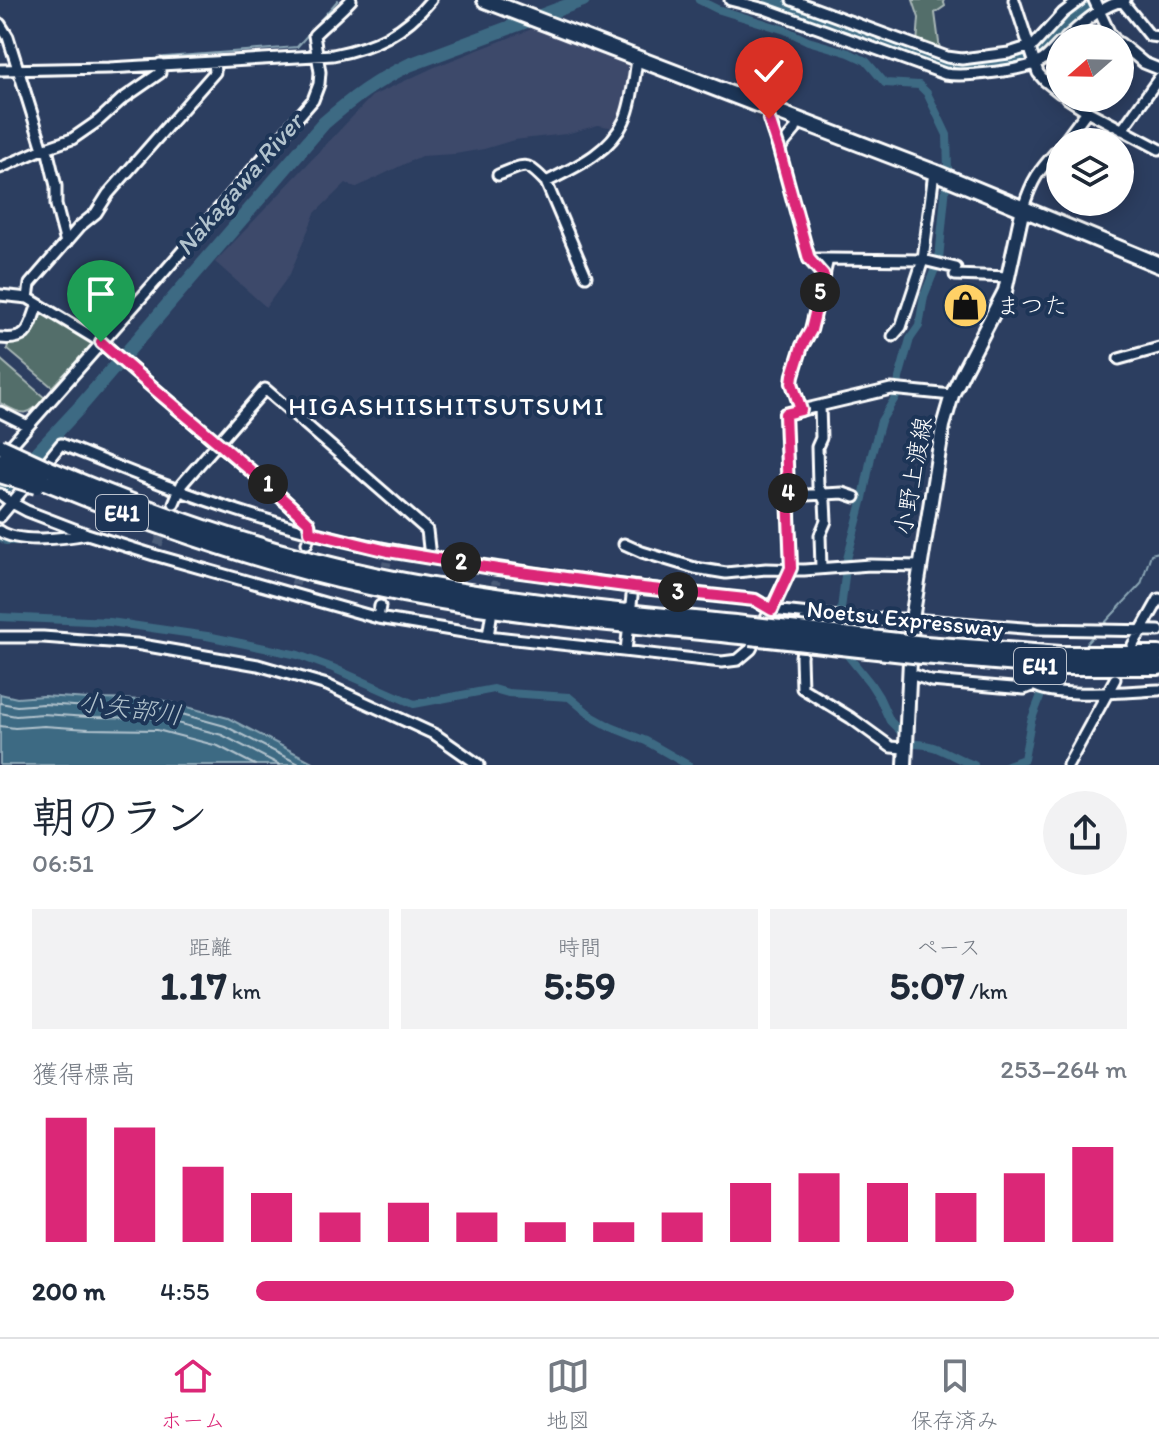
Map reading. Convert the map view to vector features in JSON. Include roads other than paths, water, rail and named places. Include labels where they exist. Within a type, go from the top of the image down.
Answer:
[{"type":"highway","points":[[487,0],[934,172],[1159,265]]},
{"type":"highway","name":"Noetsu Expressway","points":[[0,446],[46,480],[313,561],[373,575],[497,597],[1055,667],[1159,667]]},
{"type":"highway","name":"Noetsu Expressway","points":[[0,459],[110,513],[309,573],[429,599],[499,610],[752,631]]},
{"type":"highway","points":[[0,475],[46,480]]},
{"type":"highway","name":"Noetsu Expressway","points":[[923,650],[1159,654]]},
{"type":"main road","name":"小野上渡線","points":[[905,765],[912,619],[943,426],[952,395],[1005,291],[1023,208]]},
{"type":"street","points":[[0,459],[313,100],[320,72],[314,35],[344,0]]},
{"type":"street","points":[[327,21],[337,16],[351,0]]},
{"type":"street","points":[[0,70],[316,57],[352,52],[395,34],[431,0]]},
{"type":"street","points":[[730,0],[765,9],[945,74],[962,76],[1023,67],[1046,56]]},
{"type":"street","points":[[792,0],[947,57],[962,59],[1029,48],[1080,0]]},
{"type":"street","points":[[1014,0],[1038,73],[1046,82]]},
{"type":"street","points":[[1080,24],[1097,7],[1124,0],[1150,36],[1159,37]]},
{"type":"street","points":[[0,24],[8,37],[43,149],[48,153],[66,243]]},
{"type":"street","points":[[1134,55],[1159,69]]},
{"type":"street","points":[[546,182],[595,156],[625,121],[637,60]]},
{"type":"street","points":[[28,298],[30,284],[80,226],[96,213],[108,194],[215,72],[214,62]]},
{"type":"street","points":[[0,168],[72,139],[160,73],[160,64]]},
{"type":"street","points":[[1123,128],[1159,78]]},
{"type":"street","points":[[772,111],[769,119],[809,259],[824,276]]},
{"type":"street","points":[[1074,128],[1086,112]]},
{"type":"street","points":[[1089,112],[1118,128]]},
{"type":"street","points":[[779,149],[795,130],[798,121]]},
{"type":"street","points":[[1134,136],[1159,149]]},
{"type":"street","points":[[1023,208],[1033,180],[1046,161]]},
{"type":"street","points":[[498,175],[524,165],[530,166],[546,182],[586,276]]},
{"type":"street","points":[[893,336],[901,327],[923,260],[934,172]]},
{"type":"street","points":[[809,259],[923,260],[937,262],[956,272],[1009,277]]},
{"type":"street","points":[[801,410],[792,383],[793,375],[802,346],[811,330],[828,259]]},
{"type":"street","points":[[0,295],[28,298],[101,342],[309,523],[307,543]]},
{"type":"street","points":[[0,338],[13,340],[23,337],[38,304]]},
{"type":"street","points":[[1119,359],[1159,348]]},
{"type":"street","points":[[174,503],[182,484],[265,389],[427,530],[430,557]]},
{"type":"street","points":[[7,499],[27,511],[87,534],[154,555],[294,590],[378,618],[488,636],[722,662],[738,660],[751,649],[791,568],[785,414],[891,389],[952,395]]},
{"type":"street","points":[[820,406],[818,486],[825,501],[826,521],[820,535],[821,568]]},
{"type":"street","points":[[0,412],[28,426]]},
{"type":"street","points":[[0,517],[7,499],[61,444],[178,492],[273,522],[388,551],[498,569],[755,600],[772,610],[806,614],[1036,629],[1159,631]]},
{"type":"street","points":[[788,496],[843,493],[855,497]]},
{"type":"street","points":[[0,531],[6,536],[29,538],[69,538],[87,534]]},
{"type":"street","points":[[624,544],[695,568],[726,573],[870,565],[920,566]]},
{"type":"street","points":[[154,555],[158,545]]},
{"type":"street","points":[[387,562],[388,551]]},
{"type":"street","points":[[496,581],[498,569]]},
{"type":"street","points":[[631,605],[633,587]]},
{"type":"street","points":[[1133,645],[1159,599]]},
{"type":"street","points":[[378,618],[380,606]]},
{"type":"street","points":[[806,614],[801,657],[802,688],[891,747],[905,748]]},
{"type":"street","points":[[488,636],[491,617]]},
{"type":"street","points":[[1036,629],[1036,641]]},
{"type":"street","points":[[626,651],[628,632]]},
{"type":"street","points":[[0,637],[136,644],[258,665],[327,685],[436,735],[479,765]]},
{"type":"street","points":[[910,674],[931,681],[1024,689],[1034,681],[1038,689],[1051,692],[1159,690]]},
{"type":"street","points":[[1068,765],[1115,679]]},
{"type":"water","name":"小矢部川","points":[[0,694],[17,698],[161,700],[228,718],[318,765],[0,765]]},
{"type":"waterway","points":[[137,62],[297,47],[338,0]]},
{"type":"waterway","name":"Nakagawa River","points":[[0,493],[80,407],[324,123],[374,84],[409,65],[583,0]]},
{"type":"waterway","points":[[699,0],[717,9],[849,53],[866,61],[885,83],[919,85],[927,93],[947,135],[948,170]]},
{"type":"waterway","name":"Nakagawa River","points":[[771,0],[940,61],[966,63],[1007,60],[1033,51],[1052,40],[1097,0]]},
{"type":"waterway","points":[[23,76],[76,73]]},
{"type":"waterway","points":[[0,77],[16,76]]},
{"type":"waterway","points":[[838,635],[847,559],[871,457],[881,421],[898,393],[910,339],[919,326],[924,296],[939,259],[946,185]]},
{"type":"waterway","points":[[0,537],[6,541],[22,541]]},
{"type":"waterway","points":[[1101,627],[1141,584],[1151,554],[1159,552]]},
{"type":"waterway","points":[[0,617],[110,622],[207,636],[298,655],[414,704],[494,689],[508,693],[569,697],[593,717],[646,741],[688,765]]},
{"type":"waterway","points":[[1082,648],[1094,635]]},
{"type":"waterway","points":[[841,647],[870,683],[890,721],[913,744],[937,748],[974,765]]},
{"type":"waterway","points":[[1007,765],[1024,759],[1031,721],[1041,695]]},
{"type":"tunnel","points":[[158,545],[174,503]]},
{"type":"tunnel","points":[[295,585],[307,543]]},
{"type":"tunnel","points":[[380,606],[387,562]]},
{"type":"tunnel","points":[[494,598],[496,581]]},
{"type":"place","name":"まつた","points":[[965,306]]},
{"type":"district","name":"HIGASHIISHITSUTSUMI","points":[[447,406]]}]
